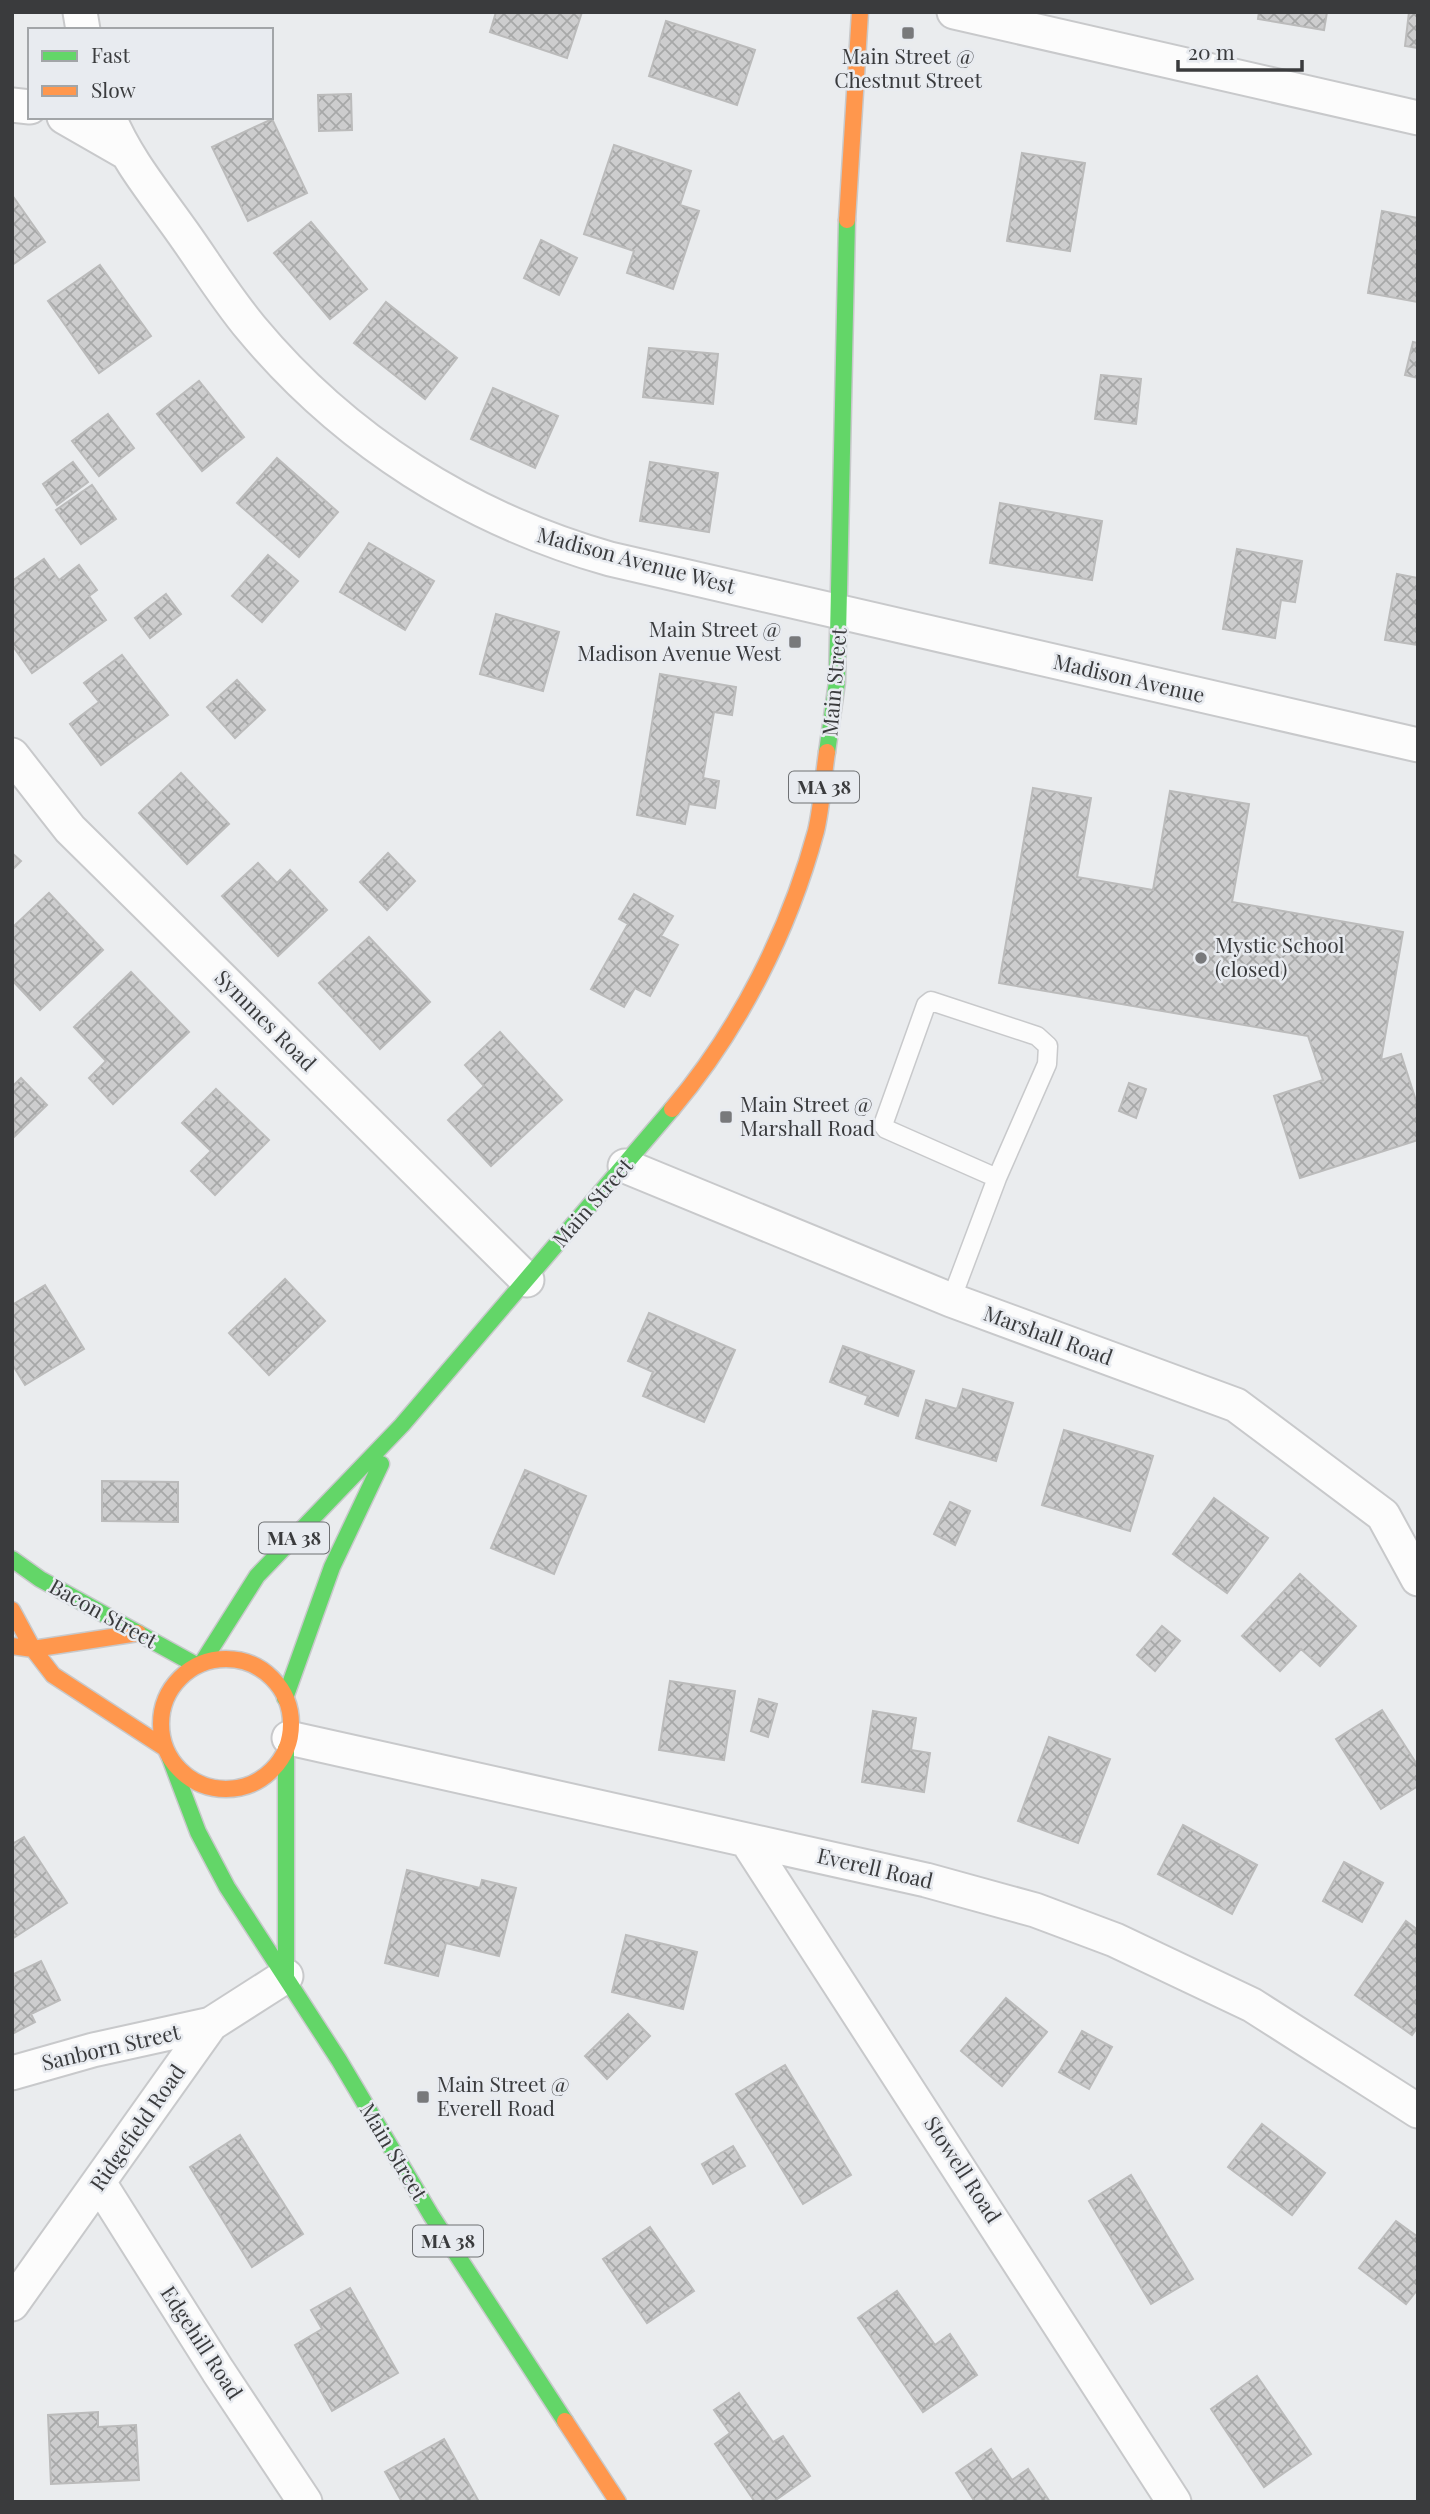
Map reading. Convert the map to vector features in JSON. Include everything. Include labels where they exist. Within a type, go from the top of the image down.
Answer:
[{"type":"main road","name":"Main Street","points":[[199,1664],[257,1576],[402,1425],[694,1083],[730,1030],[768,959],[796,892],[816,830],[834,714],[841,614],[846,236],[860,12]]},
{"type":"main road","name":"Main Street","points":[[285,1698],[337,1556],[362,1500],[402,1425]]},
{"type":"main road","name":"Bacon Street","points":[[12,1559],[40,1579],[199,1664]]},
{"type":"main road","points":[[12,1610],[33,1649],[67,1686],[167,1753],[191,1779],[224,1789],[259,1779],[277,1763],[288,1744]]},
{"type":"main road","points":[[12,1646],[33,1649],[138,1633]]},
{"type":"main road","points":[[199,1664],[223,1658],[251,1664],[270,1676],[285,1698]]},
{"type":"main road","name":"MA 38","points":[[167,1753],[160,1725],[162,1707],[177,1680],[199,1664]]},
{"type":"main road","name":"MA 38","points":[[285,1698],[290,1715],[286,1976]]},
{"type":"main road","name":"Main Street","points":[[167,1753],[212,1862],[286,1976],[431,2215],[618,2502]]},
{"type":"street","points":[[954,12],[1418,118]]},
{"type":"street","name":"Madison Avenue West","points":[[67,119],[128,154]]},
{"type":"street","name":"Madison Avenue West","points":[[110,119],[128,154],[226,294],[274,354],[331,410],[422,479],[485,513],[578,550],[841,614]]},
{"type":"street","name":"Madison Avenue","points":[[841,614],[1418,745]]},
{"type":"street","name":"Symmes Road","points":[[12,755],[70,829],[527,1280]]},
{"type":"street","name":"Marshall Road","points":[[625,1166],[951,1300],[1236,1405],[1383,1515],[1418,1579]]},
{"type":"street","name":"Everell Road","points":[[288,1744],[747,1841],[961,1889],[1035,1910],[1115,1940],[1252,2004],[1418,2111]]},
{"type":"street","name":"Stowell Road","points":[[747,1841],[1174,2502]]},
{"type":"street","name":"Ridgefield Road","points":[[12,2304],[211,2024],[286,1976]]},
{"type":"street","name":"Sanborn Street","points":[[12,2073],[93,2050],[211,2024]]},
{"type":"street","name":"Edgehill Road","points":[[100,2183],[218,2371],[305,2502]]},
{"type":"lane","points":[[951,1300],[997,1178],[1047,1064],[1048,1046],[1037,1036],[930,1001],[926,1005],[883,1125],[997,1178]]},
{"type":"building","points":[[496,12],[582,12],[567,58],[490,32]]},
{"type":"building","points":[[1259,12],[1327,12],[1324,30],[1258,19]]},
{"type":"building","points":[[1409,12],[1418,12],[1418,48],[1405,46]]},
{"type":"building","points":[[666,21],[755,50],[737,105],[649,76]]},
{"type":"building","points":[[351,94],[352,130],[319,131],[318,95]]},
{"type":"building","points":[[272,119],[307,193],[248,221],[212,147]]},
{"type":"building","points":[[614,145],[691,171],[680,205],[699,211],[673,289],[627,273],[634,251],[584,234]]},
{"type":"building","points":[[1022,153],[1085,163],[1070,251],[1007,241]]},
{"type":"building","points":[[12,195],[45,242],[12,265]]},
{"type":"building","points":[[1382,211],[1418,218],[1418,302],[1368,293]]},
{"type":"building","points":[[311,222],[367,289],[330,319],[274,253]]},
{"type":"building","points":[[541,240],[577,258],[559,295],[524,278]]},
{"type":"building","points":[[100,265],[151,336],[99,373],[48,301]]},
{"type":"building","points":[[386,302],[457,358],[425,399],[354,343]]},
{"type":"building","points":[[1413,342],[1418,343],[1418,378],[1405,375]]},
{"type":"building","points":[[649,348],[718,354],[713,404],[643,397]]},
{"type":"building","points":[[1101,375],[1141,379],[1136,424],[1095,419]]},
{"type":"building","points":[[199,381],[244,437],[202,471],[157,414]]},
{"type":"building","points":[[493,388],[558,416],[535,468],[471,439]]},
{"type":"building","points":[[108,414],[134,448],[99,476],[72,441]]},
{"type":"building","points":[[277,458],[338,512],[299,557],[237,503]]},
{"type":"building","points":[[73,462],[88,482],[57,505],[43,484]]},
{"type":"building","points":[[650,462],[718,473],[709,532],[640,521]]},
{"type":"building","points":[[92,485],[116,519],[81,544],[56,510]]},
{"type":"building","points":[[1000,503],[1102,521],[1092,580],[990,563]]},
{"type":"building","points":[[369,543],[434,581],[405,630],[340,592]]},
{"type":"building","points":[[1237,549],[1302,561],[1295,602],[1281,600],[1275,638],[1223,629]]},
{"type":"building","points":[[268,555],[298,581],[262,622],[232,596]]},
{"type":"building","points":[[44,559],[59,580],[79,565],[97,590],[89,596],[106,620],[32,673],[12,645],[12,581]]},
{"type":"building","points":[[1397,574],[1418,578],[1418,645],[1385,640]]},
{"type":"building","points":[[166,594],[181,614],[150,638],[135,618]]},
{"type":"building","points":[[496,614],[559,632],[543,691],[480,674]]},
{"type":"building","points":[[122,655],[168,715],[101,765],[70,724],[99,702],[84,683]]},
{"type":"building","points":[[660,674],[736,687],[732,715],[714,712],[703,778],[719,781],[715,808],[689,804],[685,824],[637,815]]},
{"type":"building","points":[[237,680],[265,710],[235,738],[207,707]]},
{"type":"building","points":[[181,773],[229,824],[187,864],[139,813]]},
{"type":"building","name":"Mystic School (closed)","points":[[1033,788],[1091,798],[1077,877],[1153,890],[1170,791],[1249,804],[1232,902],[1403,932],[1381,1060],[1401,1054],[1418,1107],[1418,1140],[1300,1178],[1274,1096],[1323,1080],[1308,1036],[999,983]]},
{"type":"building","points":[[12,853],[21,861],[12,870]]},
{"type":"building","points":[[388,853],[415,881],[387,910],[360,882]]},
{"type":"building","points":[[258,863],[277,883],[290,870],[327,910],[278,956],[222,896]]},
{"type":"building","points":[[49,893],[103,950],[40,1010],[12,980],[12,924],[14,926]]},
{"type":"building","points":[[634,894],[673,916],[661,936],[678,945],[650,996],[635,988],[624,1007],[591,989],[628,924],[619,919]]},
{"type":"building","points":[[369,937],[430,1002],[380,1049],[319,983]]},
{"type":"building","points":[[131,972],[189,1032],[113,1104],[89,1078],[106,1061],[74,1027]]},
{"type":"building","points":[[500,1032],[562,1100],[491,1166],[448,1120],[484,1086],[465,1065]]},
{"type":"building","points":[[21,1078],[47,1105],[14,1137],[12,1087]]},
{"type":"building","points":[[1129,1083],[1146,1089],[1136,1118],[1119,1111]]},
{"type":"building","points":[[216,1089],[269,1140],[215,1195],[191,1171],[211,1151],[182,1123]]},
{"type":"building","points":[[285,1279],[325,1321],[269,1375],[229,1333]]},
{"type":"building","points":[[45,1285],[84,1349],[25,1385],[12,1364],[12,1305]]},
{"type":"building","points":[[649,1313],[735,1350],[704,1422],[643,1396],[653,1372],[628,1361]]},
{"type":"building","points":[[843,1346],[914,1371],[898,1416],[865,1404],[868,1396],[830,1382]]},
{"type":"building","points":[[963,1389],[1013,1403],[996,1461],[916,1438],[926,1400],[957,1409]]},
{"type":"building","points":[[1064,1430],[1153,1456],[1130,1531],[1042,1505]]},
{"type":"building","points":[[525,1470],[586,1496],[554,1574],[491,1548]]},
{"type":"building","points":[[102,1481],[178,1482],[178,1522],[102,1521]]},
{"type":"building","points":[[1214,1498],[1268,1538],[1227,1593],[1173,1554]]},
{"type":"building","points":[[950,1502],[970,1511],[955,1545],[934,1534]]},
{"type":"building","points":[[1300,1574],[1356,1626],[1320,1666],[1301,1649],[1280,1671],[1242,1636]]},
{"type":"building","points":[[1162,1626],[1180,1641],[1155,1671],[1137,1655]]},
{"type":"building","points":[[670,1681],[735,1691],[724,1760],[659,1750]]},
{"type":"building","points":[[759,1699],[777,1704],[768,1737],[751,1731]]},
{"type":"building","points":[[1382,1710],[1418,1766],[1418,1786],[1381,1809],[1336,1739]]},
{"type":"building","points":[[873,1711],[916,1718],[911,1750],[930,1753],[924,1792],[862,1782]]},
{"type":"building","points":[[1049,1737],[1110,1759],[1078,1843],[1018,1821]]},
{"type":"building","points":[[1183,1825],[1257,1865],[1232,1914],[1158,1874]]},
{"type":"building","points":[[24,1837],[67,1903],[12,1939],[12,1844]]},
{"type":"building","points":[[1344,1862],[1383,1883],[1362,1922],[1323,1901]]},
{"type":"building","points":[[407,1870],[480,1888],[482,1880],[516,1888],[499,1956],[446,1943],[438,1976],[385,1963]]},
{"type":"building","points":[[1406,1921],[1418,1930],[1418,2027],[1412,2035],[1355,1995]]},
{"type":"building","points":[[626,1935],[697,1952],[683,2009],[612,1992]]},
{"type":"building","points":[[41,1961],[60,2000],[31,2014],[35,2022],[12,2034],[12,1975]]},
{"type":"building","points":[[1006,1998],[1047,2032],[1002,2086],[961,2051]]},
{"type":"building","points":[[628,2014],[650,2036],[607,2079],[585,2056]]},
{"type":"building","points":[[1082,2031],[1112,2047],[1089,2089],[1059,2072]]},
{"type":"building","points":[[785,2065],[851,2175],[803,2204],[736,2094]]},
{"type":"building","points":[[1262,2124],[1325,2173],[1292,2215],[1228,2167]]},
{"type":"building","points":[[240,2135],[303,2234],[252,2267],[190,2167]]},
{"type":"building","points":[[733,2146],[745,2166],[713,2184],[702,2164]]},
{"type":"building","points":[[1131,2175],[1193,2279],[1151,2304],[1089,2201]]},
{"type":"building","points":[[1396,2221],[1418,2237],[1418,2289],[1406,2304],[1359,2268]]},
{"type":"building","points":[[650,2227],[694,2291],[647,2323],[603,2259]]},
{"type":"building","points":[[350,2288],[398,2373],[332,2411],[295,2345],[322,2329],[311,2310]]},
{"type":"building","points":[[897,2291],[935,2345],[950,2334],[977,2375],[923,2412],[858,2318]]},
{"type":"building","points":[[1257,2376],[1311,2454],[1264,2487],[1211,2409]]},
{"type":"building","points":[[739,2393],[773,2442],[783,2436],[810,2476],[773,2502],[755,2502],[715,2444],[730,2433],[714,2410]]},
{"type":"building","points":[[98,2412],[98,2427],[136,2425],[139,2480],[51,2484],[48,2415]]},
{"type":"building","points":[[444,2439],[479,2502],[402,2502],[385,2472]]},
{"type":"building","points":[[991,2449],[1012,2480],[1028,2469],[1050,2502],[975,2502],[956,2473]]},
{"type":"traffic: fast","points":[[827,752],[837,682],[847,220]]},
{"type":"traffic: fast","points":[[202,1663],[257,1576],[402,1425],[672,1109]]},
{"type":"traffic: fast","points":[[285,1698],[332,1567],[381,1464]]},
{"type":"traffic: fast","points":[[12,1559],[40,1579],[196,1665]]},
{"type":"traffic: fast","points":[[286,1749],[286,1976]]},
{"type":"traffic: fast","points":[[170,1758],[198,1832],[227,1887],[339,2060],[431,2215],[565,2421]]},
{"type":"traffic: slow","points":[[847,220],[860,12]]},
{"type":"traffic: slow","points":[[672,1109],[740,1013],[792,906],[816,831],[827,752]]},
{"type":"traffic: slow","points":[[12,1610],[33,1649],[53,1675],[165,1748]]},
{"type":"traffic: slow","points":[[12,1646],[33,1649],[138,1633]]},
{"type":"traffic: slow","points":[[226,1659],[251,1664],[272,1678],[286,1699],[291,1724],[286,1749],[272,1770],[251,1784],[226,1789],[201,1784],[180,1770],[166,1749],[161,1724],[166,1699],[180,1678],[201,1664],[226,1659]]},
{"type":"traffic: slow","points":[[565,2421],[618,2502]]},
{"type":"place","name":"Main Street @ Chestnut Street","points":[[908,33]]},
{"type":"place","name":"Main Street @ Madison Avenue West","points":[[795,642]]},
{"type":"place","name":"Mystic School (closed)","points":[[1201,958]]},
{"type":"place","name":"Main Street @ Marshall Road","points":[[726,1117]]},
{"type":"place","name":"Main Street @ Everell Road","points":[[423,2097]]}]
